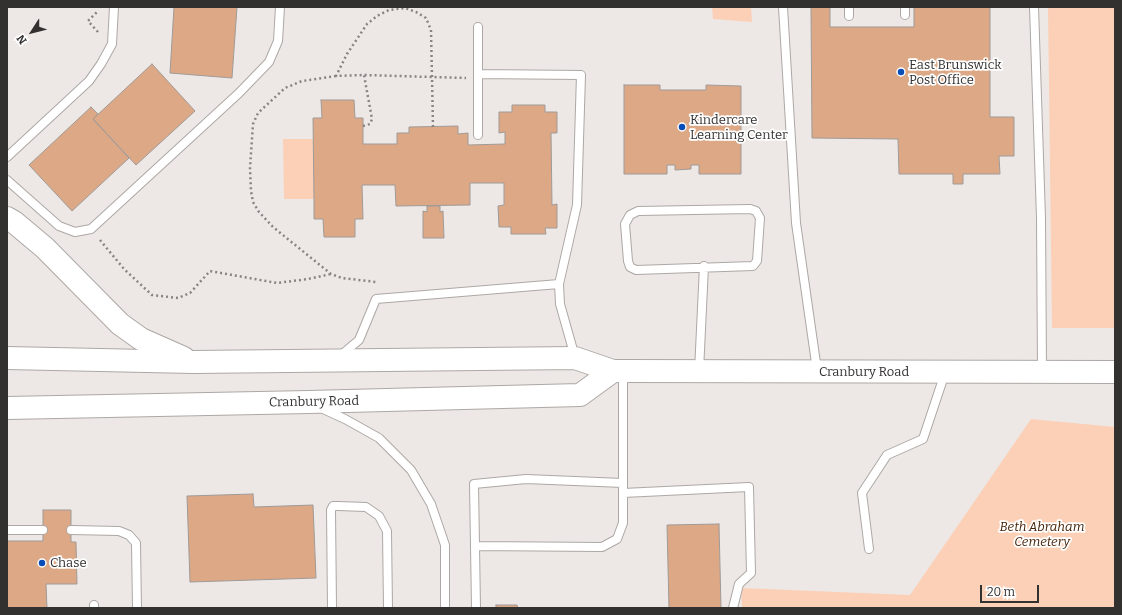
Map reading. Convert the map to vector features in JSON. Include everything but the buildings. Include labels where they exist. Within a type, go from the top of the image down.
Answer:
[{"type":"main road","points":[[7,218],[45,248],[120,324],[141,339],[193,362]]},
{"type":"main road","name":"Cranbury Road","points":[[7,358],[193,362],[575,358],[618,371],[1115,372]]},
{"type":"main road","name":"Cranbury Road","points":[[7,408],[580,395],[618,371]]},
{"type":"lane","points":[[7,157],[89,81],[101,64],[112,44],[114,7]]},
{"type":"lane","points":[[7,180],[59,226],[75,232],[91,229],[240,94],[269,62],[278,41],[280,7]]},
{"type":"lane","points":[[783,7],[796,223],[818,372]]},
{"type":"lane","points":[[848,7],[848,16]]},
{"type":"lane","points":[[1034,7],[1041,218],[1042,372]]},
{"type":"lane","points":[[478,27],[478,135]]},
{"type":"lane","points":[[478,76],[582,75],[577,205],[559,284],[560,304],[575,358]]},
{"type":"lane","points":[[750,209],[756,211],[760,218],[757,261],[753,266],[704,266],[636,270],[630,267],[628,261],[625,224],[630,215],[638,211],[750,209]]},
{"type":"lane","points":[[699,371],[704,266]]},
{"type":"lane","points":[[335,360],[359,340],[376,299],[559,284]]},
{"type":"lane","points":[[476,546],[602,547],[617,539],[623,523],[623,483],[618,371]]},
{"type":"lane","points":[[869,549],[862,493],[887,455],[923,439],[945,372]]},
{"type":"lane","points":[[309,402],[345,419],[379,438],[411,470],[431,504],[445,545],[445,608]]},
{"type":"lane","points":[[476,608],[474,484],[526,479],[623,483]]},
{"type":"lane","points":[[623,493],[749,487],[751,573],[739,584],[733,608]]},
{"type":"lane","points":[[332,608],[331,510],[334,506],[366,507],[379,516],[387,531],[388,608]]},
{"type":"lane","points":[[7,530],[43,530]]},
{"type":"lane","points":[[71,530],[119,530],[129,535],[136,543],[137,608]]},
{"type":"path","points":[[336,76],[347,54],[367,24],[377,16],[389,10],[405,8],[416,12],[426,18],[431,30],[433,126]]},
{"type":"path","points":[[98,11],[88,21],[99,32]]},
{"type":"path","points":[[376,282],[342,278],[331,274],[273,227],[259,212],[251,191],[250,168],[253,124],[258,113],[271,99],[285,88],[302,81],[336,76],[364,75],[432,77],[478,76]]},
{"type":"path","points":[[363,126],[370,124],[372,119],[364,75]]},
{"type":"path","points":[[91,229],[124,269],[152,295],[178,298],[190,293],[210,271],[276,282],[308,279],[331,274]]},
{"type":"green space","points":[[712,7],[751,7],[752,22],[713,19]]},
{"type":"green space","points":[[1048,7],[1115,7],[1115,328],[1052,328]]},
{"type":"green space","points":[[283,139],[313,139],[314,199],[284,199]]},
{"type":"green space","name":"Beth Abraham Cemetery","points":[[1031,419],[1115,427],[1115,608],[742,608],[741,588],[910,595]]},
{"type":"place","name":"East Brunswick Post Office","points":[[901,72]]},
{"type":"place","name":"Kindercare Learning Center","points":[[682,127]]},
{"type":"place","name":"Chase","points":[[42,563]]}]
